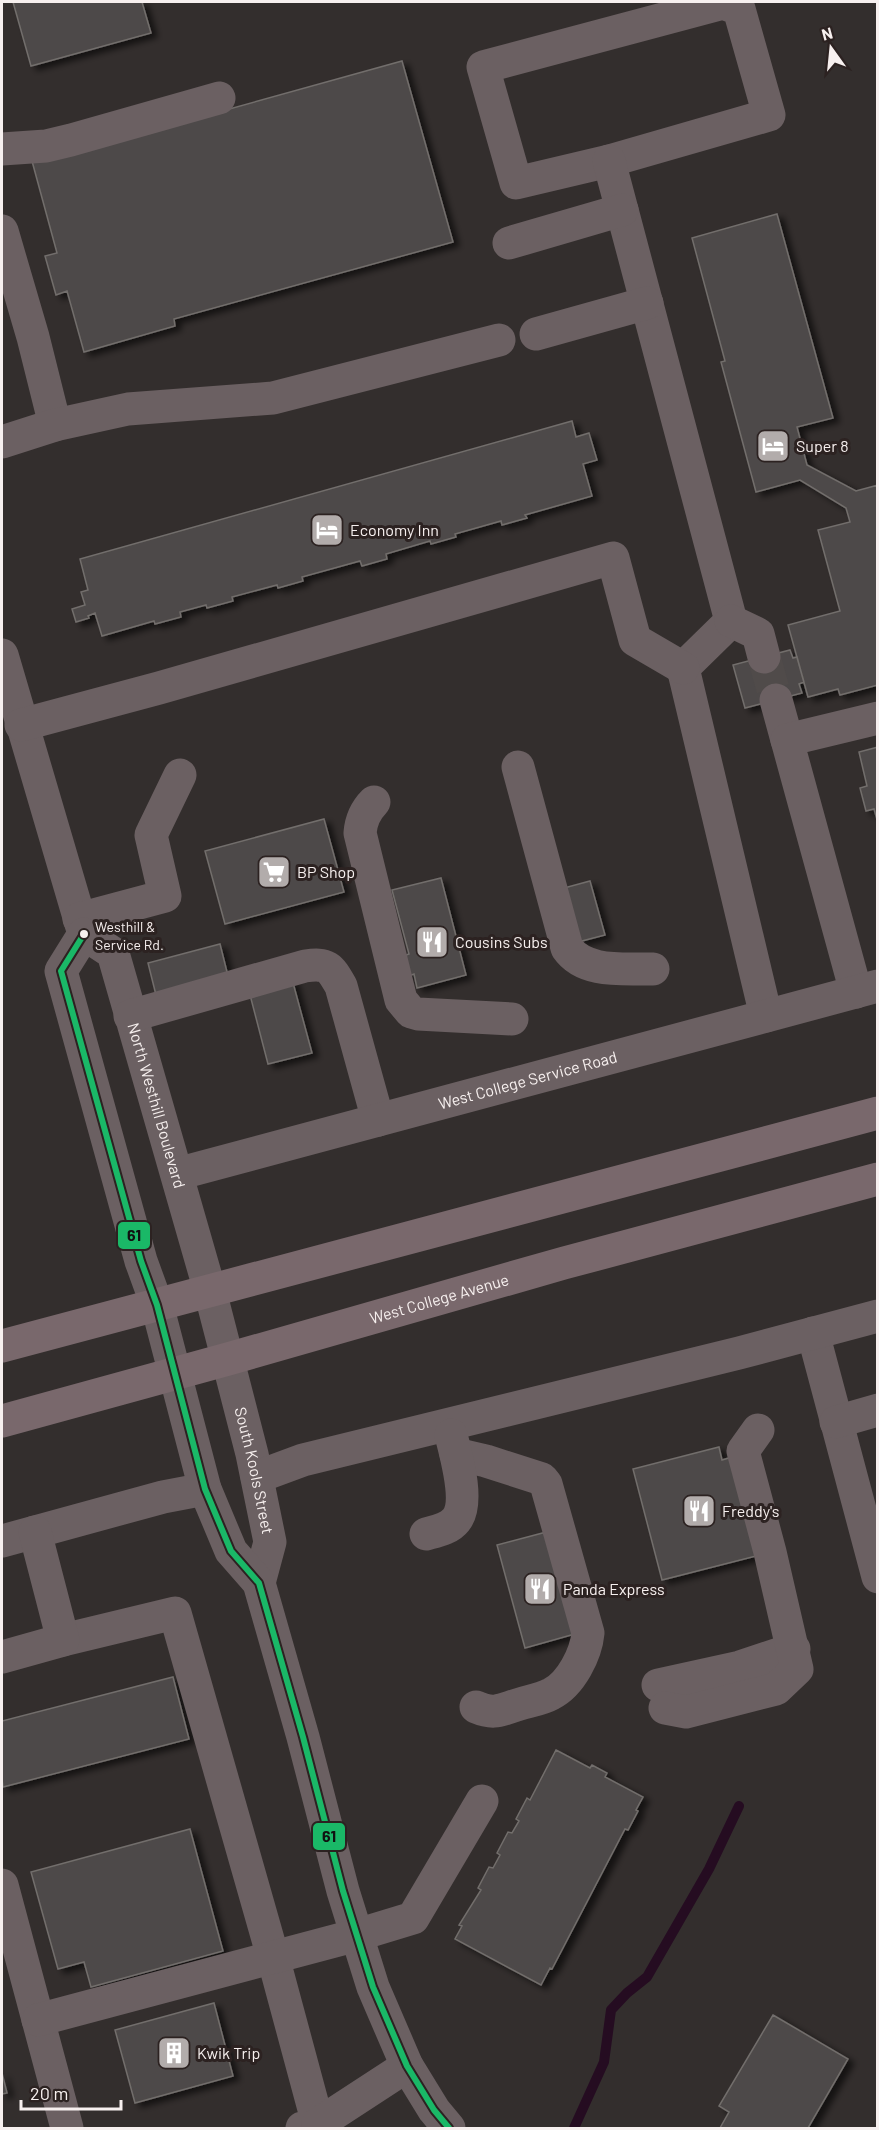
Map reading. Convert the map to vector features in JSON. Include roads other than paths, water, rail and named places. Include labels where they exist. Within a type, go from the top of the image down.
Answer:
[{"type":"main road","points":[[2,1346],[878,1113]]},
{"type":"main road","name":"West College Avenue","points":[[2,1421],[564,1263],[878,1179]]},
{"type":"street","points":[[723,3],[739,9],[769,114],[609,161],[516,183],[483,68],[723,3]]},
{"type":"street","points":[[2,149],[46,146],[219,98]]},
{"type":"street","points":[[609,161],[731,621],[758,634],[764,657]]},
{"type":"street","points":[[509,243],[622,210]]},
{"type":"street","points":[[2,231],[33,337],[55,425]]},
{"type":"street","points":[[536,334],[646,303]]},
{"type":"street","points":[[2,442],[55,425],[128,409],[273,398],[499,340]]},
{"type":"street","points":[[21,725],[159,688],[613,558],[635,640],[683,668],[766,1016]]},
{"type":"street","points":[[683,668],[731,621]]},
{"type":"street","points":[[2,655],[81,926],[61,971],[141,1261],[157,1305],[205,1489],[231,1551],[259,1583],[373,1987],[407,2066],[448,2128]]},
{"type":"street","points":[[776,700],[867,989]]},
{"type":"street","points":[[787,740],[878,718]]},
{"type":"street","points":[[518,766],[567,948],[578,961],[584,963],[605,967],[653,969]]},
{"type":"street","points":[[81,926],[165,896],[151,835],[180,775]]},
{"type":"street","points":[[374,801],[361,822],[360,833],[401,1000],[411,1012],[418,1014],[512,1019]]},
{"type":"street","name":"North Westhill Boulevard","points":[[81,926],[113,953],[228,1359]]},
{"type":"street","points":[[130,1016],[305,966],[319,964],[331,969],[341,986],[378,1120]]},
{"type":"street","name":"West College Service Road","points":[[177,1174],[867,989]]},
{"type":"street","points":[[257,1477],[303,1460],[452,1440],[813,1333],[878,1316]]},
{"type":"street","points":[[813,1333],[878,1577]]},
{"type":"street","name":"South Kools Street","points":[[228,1359],[257,1477],[270,1542],[259,1583]]},
{"type":"street","points":[[836,1422],[878,1410]]},
{"type":"street","points":[[662,1696],[794,1649],[743,1451],[758,1430]]},
{"type":"street","points":[[426,1534],[446,1528],[456,1521],[460,1513],[463,1499],[452,1440]]},
{"type":"street","points":[[452,1440],[535,1475],[546,1484],[588,1633],[584,1652],[557,1691],[548,1696],[491,1713],[476,1707]]},
{"type":"street","points":[[2,1541],[163,1497],[205,1489]]},
{"type":"street","points":[[35,1532],[63,1640]]},
{"type":"street","points":[[2,1657],[175,1613],[273,1957],[310,2126],[407,2066]]},
{"type":"street","points":[[38,2020],[413,1918],[482,1801]]},
{"type":"street","points":[[2,1885],[67,2128]]},
{"type":"waterway","points":[[574,2128],[604,2062],[611,2010],[647,1977],[709,1869],[739,1806]]},
{"type":"tunnel","points":[[764,657],[776,700]]},
{"type":"place","name":"Super 8","points":[[773,446]]},
{"type":"place","name":"Economy Inn","points":[[327,530]]},
{"type":"place","name":"BP Shop","points":[[274,872]]},
{"type":"place","name":"Westhill & Service Rd.","points":[[84,934]]},
{"type":"place","name":"Cousins Subs","points":[[432,942]]},
{"type":"place","name":"Freddy's","points":[[699,1511]]},
{"type":"place","name":"Panda Express","points":[[540,1589]]},
{"type":"place","name":"Kwik Trip","points":[[174,2053]]}]
